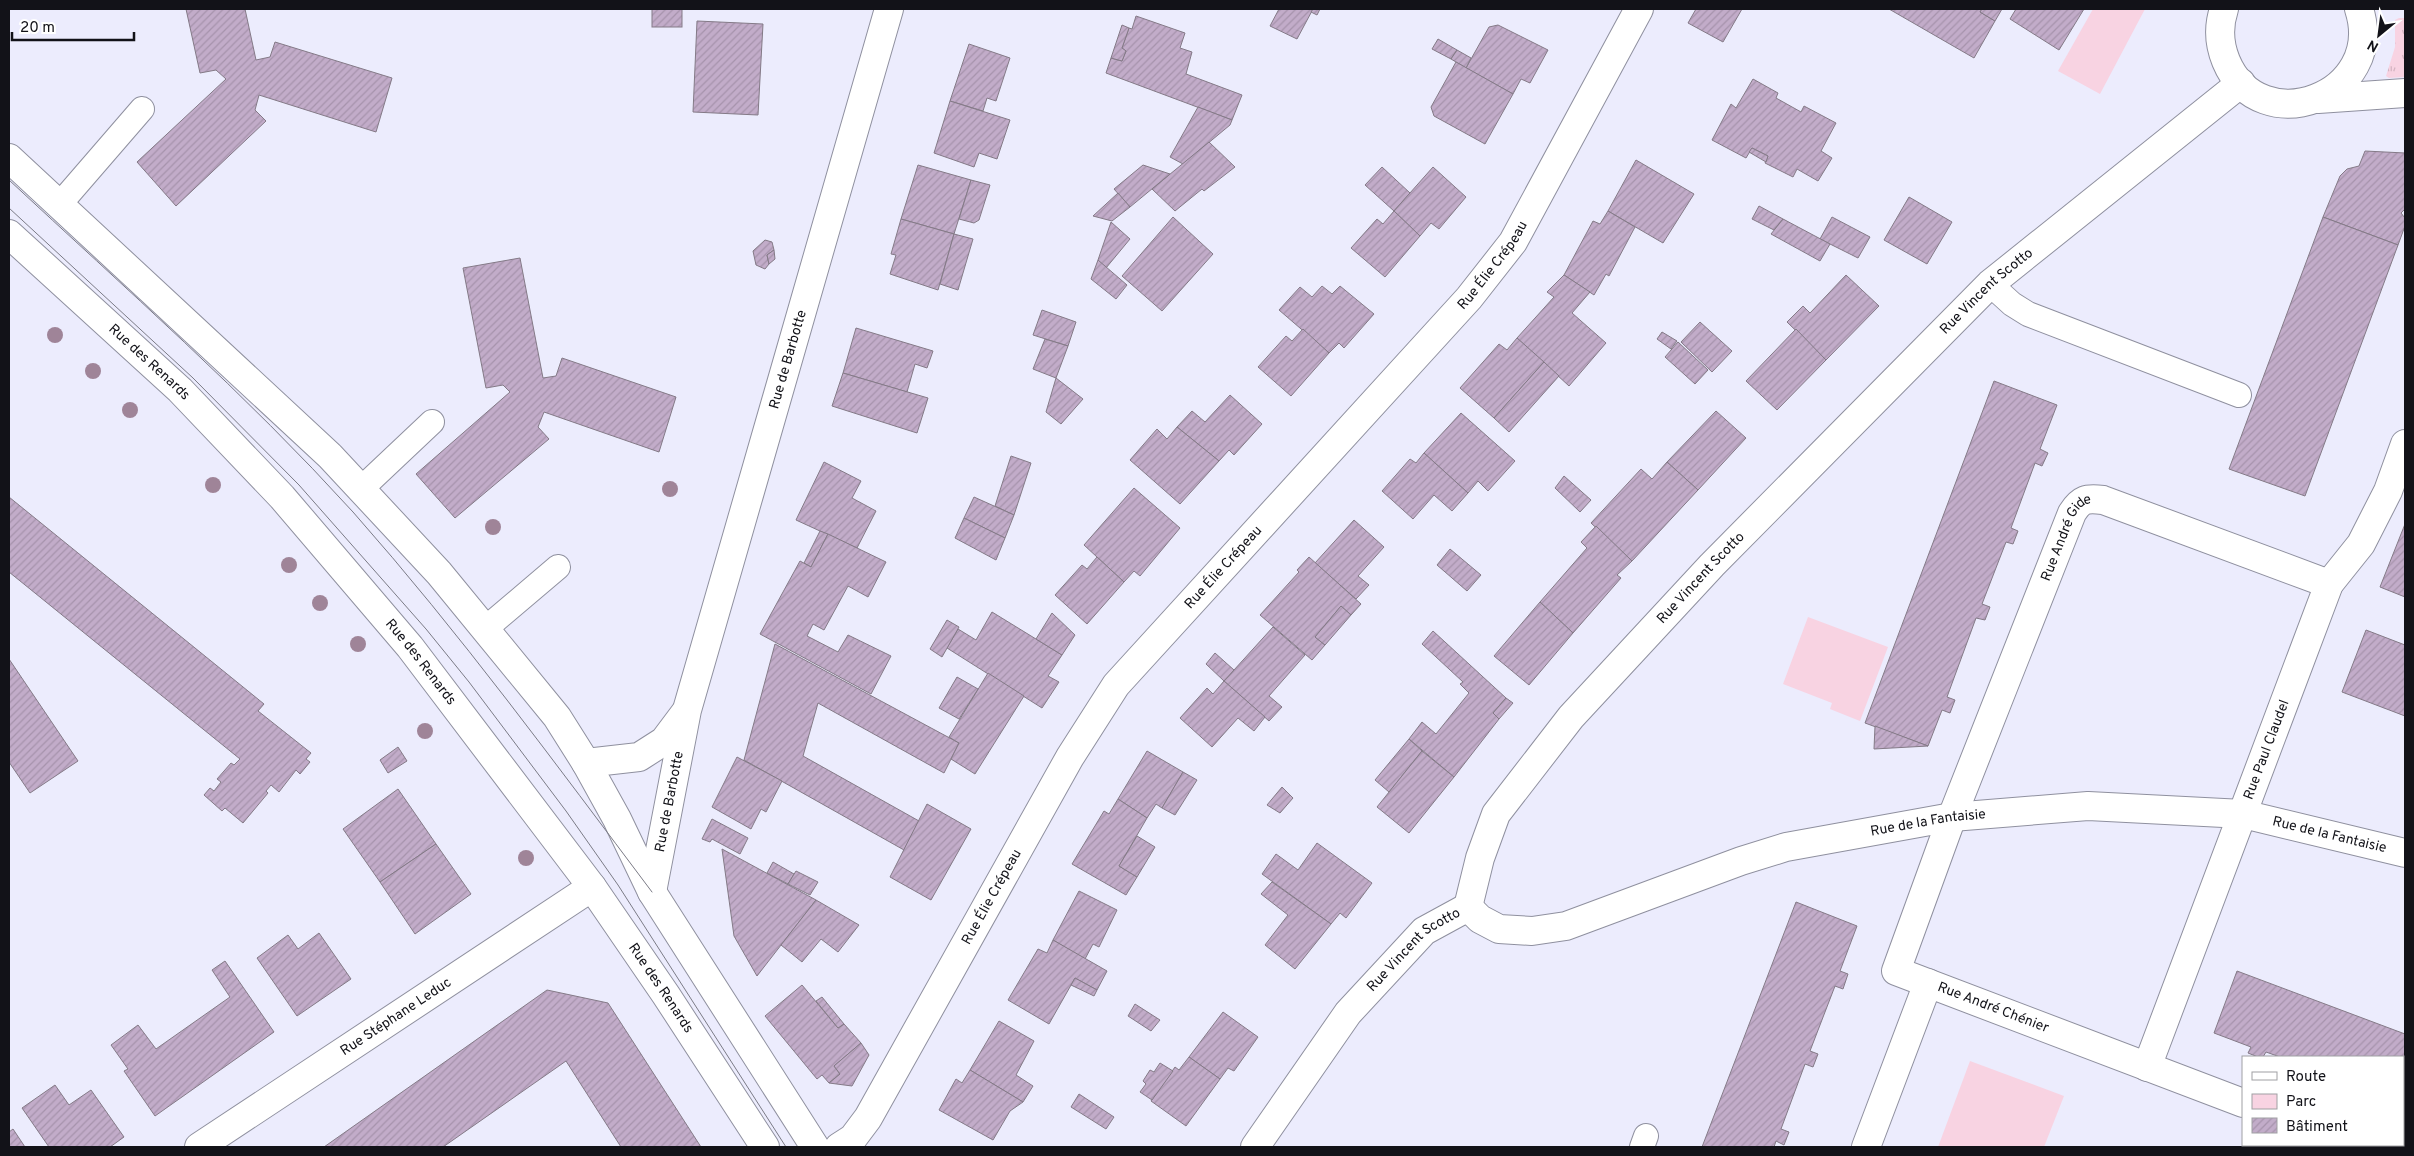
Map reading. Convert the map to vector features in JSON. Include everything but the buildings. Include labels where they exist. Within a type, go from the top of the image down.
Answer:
[{"type":"street","name":"Rue de Barbotte","points":[[652,892],[687,710],[889,9]]},
{"type":"street","name":"Rue Élie Crépeau","points":[[839,1147],[853,1138],[868,1118],[1070,757],[1116,685],[1469,298],[1513,242],[1639,9]]},
{"type":"street","points":[[2224,9],[2220,23],[2221,44],[2228,66],[2241,83],[2259,96],[2280,103],[2302,103],[2316,99],[2405,93]]},
{"type":"street","points":[[2316,99],[2345,80],[2356,63],[2363,36],[2359,9]]},
{"type":"street","name":"Rue Vincent Scotto","points":[[1255,1147],[1348,1014],[1424,932],[1468,907],[1480,858],[1496,814],[1571,717],[1712,565],[1990,284],[2241,83]]},
{"type":"street","points":[[9,158],[330,456],[439,572],[557,717],[586,763],[617,819],[652,892],[815,1147]]},
{"type":"street","name":"Rue des Renards","points":[[9,234],[180,390],[282,497],[410,647],[592,887],[666,995],[765,1147]]},
{"type":"street","name":"Rue Paul Claudel","points":[[2147,1067],[2329,584],[2362,544],[2388,491],[2405,444]]},
{"type":"street","name":"Rue André Gide","points":[[1952,817],[2072,514],[2079,503],[2091,498],[2103,500],[2329,584]]},
{"type":"street","name":"Rue de Barbotte","points":[[586,763],[639,757],[664,741],[687,710]]},
{"type":"street","name":"Rue de la Fantaisie","points":[[1468,907],[1480,919],[1499,928],[1532,931],[1566,926],[1786,847],[1952,817],[2088,806],[2243,814],[2405,853]]},
{"type":"street","name":"Rue André Chénier","points":[[1952,817],[1896,971],[2242,1103]]},
{"type":"street","name":"Rue Stéphane Leduc","points":[[199,1147],[592,887]]},
{"type":"street","points":[[1866,1147],[1928,983]]},
{"type":"lane","points":[[59,205],[142,109]]},
{"type":"lane","points":[[1990,284],[2012,304],[2028,314],[2239,395]]},
{"type":"lane","points":[[361,489],[432,422]]},
{"type":"lane","points":[[485,629],[558,567]]},
{"type":"green space","points":[[2093,9],[2145,9],[2100,94],[2058,71]]},
{"type":"green space","points":[[2405,18],[2405,77],[2389,78],[2386,76],[2395,47],[2395,20]]},
{"type":"green space","points":[[1808,617],[1888,647],[1860,721],[1830,709],[1832,703],[1783,684]]},
{"type":"green space","points":[[1970,1061],[2064,1096],[2044,1147],[1938,1147]]},
{"type":"tram line","points":[[9,180],[228,384],[353,512],[469,651],[652,892]]},
{"type":"tram line","points":[[9,208],[193,378],[299,485],[426,629],[469,682],[566,811],[618,885],[786,1147]]}]
